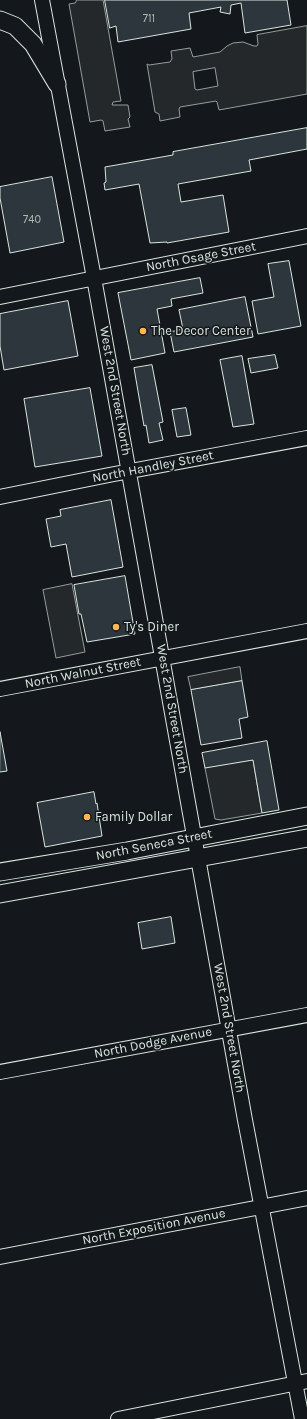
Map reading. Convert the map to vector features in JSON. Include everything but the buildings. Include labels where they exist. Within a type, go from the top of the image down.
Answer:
[{"type":"main road","points":[[0,20],[15,26],[33,44],[58,84]]},
{"type":"main road","name":"North Seneca Street","points":[[0,872],[127,851],[307,816]]},
{"type":"main road","name":"North Seneca Street","points":[[0,894],[307,838]]},
{"type":"street","name":"West 2nd Street North","points":[[42,0],[130,471],[198,857],[262,1207],[301,1382],[302,1419]]},
{"type":"street","name":"North Osage Street","points":[[0,297],[307,236]]},
{"type":"street","name":"North Handley Street","points":[[0,497],[307,438]]},
{"type":"street","name":"North Walnut Street","points":[[0,689],[307,631]]},
{"type":"street","name":"North Dodge Avenue","points":[[0,1072],[307,1015]]},
{"type":"street","name":"North Exposition Avenue","points":[[0,1257],[307,1198]]},
{"type":"street","points":[[118,1419],[301,1382]]},
{"type":"shaded area","points":[[77,0],[103,0],[121,101],[113,102],[112,105],[128,105],[130,117],[128,119],[130,127],[105,131],[103,121],[90,122],[69,4],[75,3]]},
{"type":"shaded area","points":[[307,26],[307,94],[219,110],[216,101],[180,107],[180,117],[160,121],[159,114],[155,112],[147,64],[170,62],[172,59],[171,51],[190,48],[193,57],[220,52],[233,43],[243,42],[257,46],[257,35]],"holes":[[[215,68],[218,86],[197,90],[195,89],[193,72]]]},
{"type":"shaded area","points":[[72,584],[85,652],[56,658],[43,590]]},
{"type":"shaded area","points":[[240,667],[242,681],[191,690],[188,677]]},
{"type":"shaded area","points":[[253,760],[262,813],[221,820],[215,819],[205,768]]},
{"type":"place","name":"The Decor Center","points":[[143,331]]},
{"type":"place","name":"Ty's Diner","points":[[116,627]]},
{"type":"place","name":"Family Dollar","points":[[87,817]]}]
